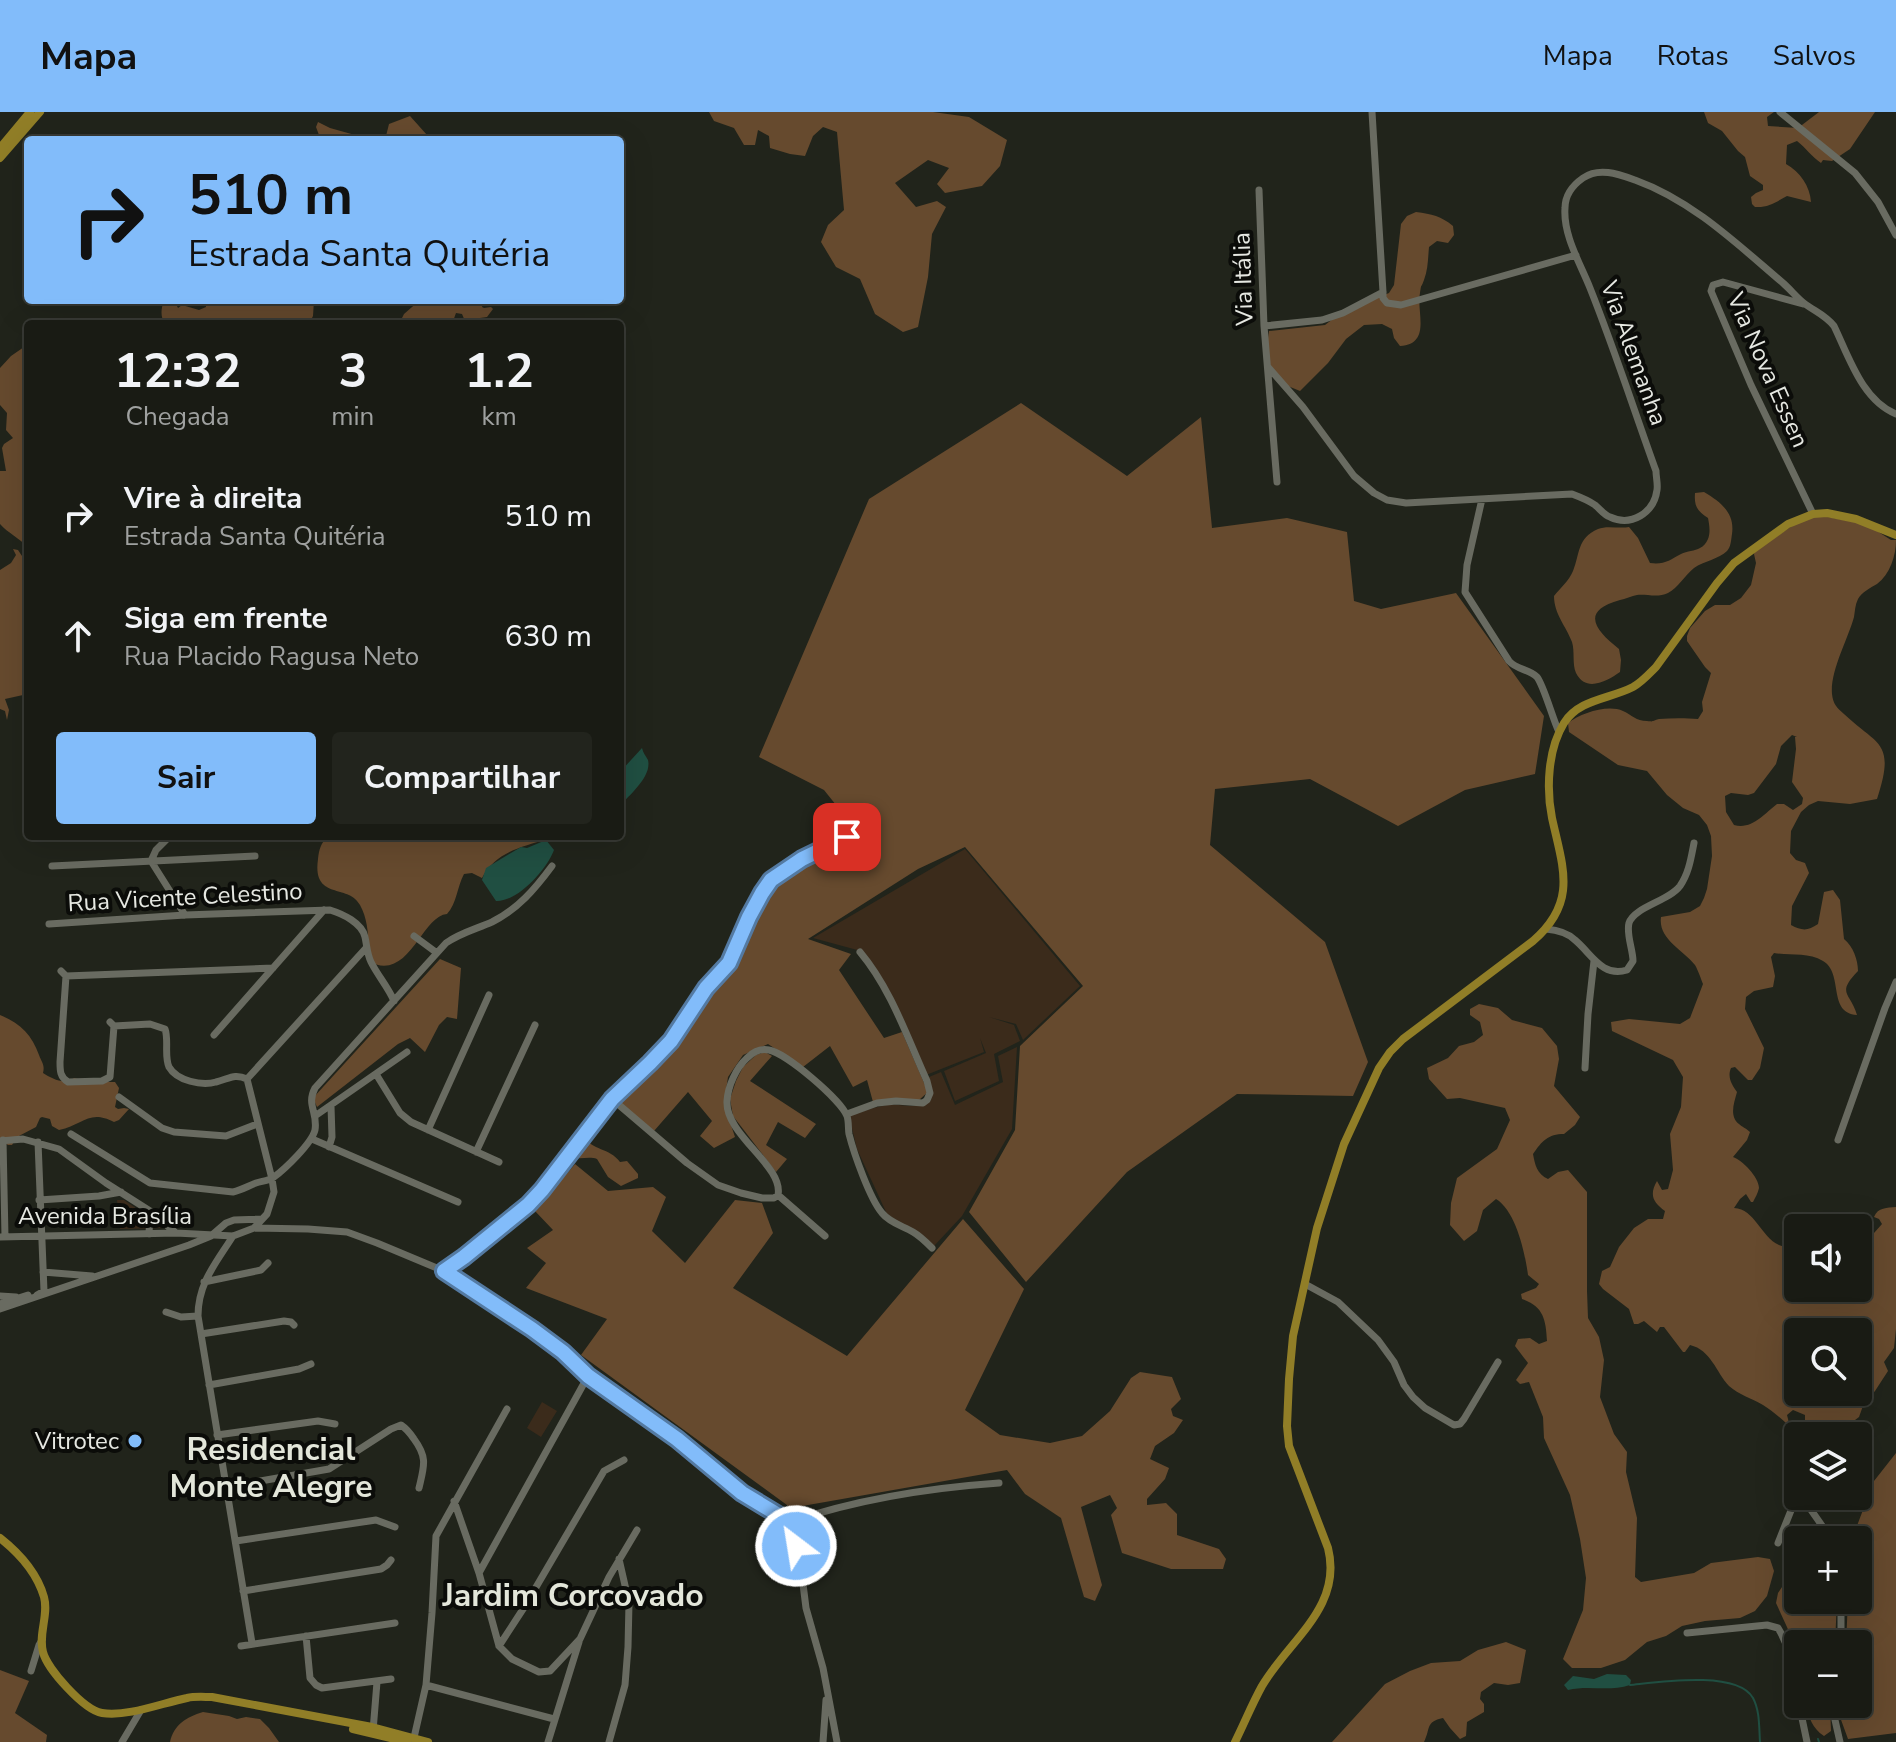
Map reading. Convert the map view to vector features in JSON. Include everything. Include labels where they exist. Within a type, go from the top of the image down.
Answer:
[{"type":"main road","points":[[0,148],[30,112]]},
{"type":"main road","points":[[0,158],[40,112]]},
{"type":"main road","points":[[1235,1742],[1262,1686],[1319,1611],[1330,1578],[1328,1548],[1291,1455],[1287,1436],[1293,1336],[1317,1228],[1338,1162],[1384,1060],[1403,1039],[1533,941],[1546,929],[1560,904],[1564,870],[1549,793],[1550,771],[1559,732],[1565,721],[1577,709],[1637,685],[1656,667],[1734,563],[1788,524],[1813,514],[1827,513],[1856,519],[1896,535]]},
{"type":"main road","points":[[1,1540],[22,1557],[40,1586],[45,1607],[43,1653],[49,1664],[91,1709],[101,1713],[141,1710],[191,1697],[212,1697],[315,1716],[411,1741],[428,1742]]},
{"type":"street","points":[[1372,112],[1383,298],[1387,303],[1401,305],[1576,255]]},
{"type":"street","points":[[1780,112],[1855,173],[1878,202],[1896,235]]},
{"type":"street","name":"Via Alemanha","points":[[1268,367],[1303,407],[1354,476],[1387,500],[1406,503],[1572,494],[1608,517],[1624,521],[1638,518],[1654,501],[1658,488],[1656,471],[1565,218],[1564,205],[1569,192],[1589,174],[1602,171],[1620,174],[1651,186],[1692,208],[1806,305],[1827,318],[1872,397],[1883,408],[1896,414]]},
{"type":"street","name":"Via Itália","points":[[1259,190],[1264,326],[1277,482]]},
{"type":"street","name":"Via Nova Essen","points":[[1806,305],[1723,282],[1713,285],[1711,291],[1751,385],[1813,514]]},
{"type":"street","points":[[1264,326],[1322,320],[1383,292]]},
{"type":"street","points":[[1482,499],[1467,565],[1465,592],[1509,661],[1536,676],[1559,732]]},
{"type":"street","points":[[444,1271],[528,1205],[612,1099],[671,1041],[706,988],[729,963],[749,917],[771,880],[802,859],[847,837]]},
{"type":"street","points":[[151,861],[166,840]]},
{"type":"street","points":[[1546,929],[1568,934],[1602,967],[1624,972],[1633,961],[1629,930],[1631,919],[1679,888],[1688,872],[1694,843]]},
{"type":"street","points":[[52,866],[255,856]]},
{"type":"street","points":[[151,861],[185,915]]},
{"type":"street","points":[[71,1134],[150,1183],[233,1192],[272,1179],[312,1139],[315,1116],[310,1105],[315,1088],[437,953],[456,936],[492,922],[512,910],[536,888],[552,866]]},
{"type":"street","points":[[214,1035],[324,910],[343,915],[362,931],[372,963],[394,1001]]},
{"type":"street","name":"Rua Vicente Celestino","points":[[49,924],[324,910]]},
{"type":"street","points":[[414,936],[437,953]]},
{"type":"street","points":[[247,1079],[366,948]]},
{"type":"street","points":[[847,1114],[877,1103],[923,1103],[930,1093],[884,985],[860,952]]},
{"type":"street","points":[[1585,1068],[1594,961]]},
{"type":"street","points":[[247,1079],[236,1075],[215,1082],[193,1082],[181,1077],[168,1064],[165,1029],[150,1024],[112,1024],[110,1077],[102,1081],[68,1082],[60,1071],[63,973],[273,968]]},
{"type":"street","points":[[1838,1140],[1896,982]]},
{"type":"street","points":[[428,1130],[489,995]]},
{"type":"street","points":[[476,1152],[535,1025]]},
{"type":"street","points":[[778,1195],[779,1186],[774,1176],[737,1129],[728,1110],[729,1089],[734,1075],[749,1056],[759,1050],[772,1050],[789,1060],[821,1086],[847,1114],[855,1153],[878,1207],[884,1216],[917,1233],[932,1248]]},
{"type":"street","points":[[315,1116],[407,1052]]},
{"type":"street","points":[[157,1069],[168,1064]]},
{"type":"street","points":[[376,1074],[400,1113],[411,1122],[499,1162]]},
{"type":"street","points":[[247,1079],[272,1179],[272,1201],[267,1214],[254,1228]]},
{"type":"street","points":[[301,1093],[311,1096]]},
{"type":"street","points":[[119,1097],[162,1128],[174,1132],[226,1136],[257,1124]]},
{"type":"street","points":[[612,1099],[687,1163],[718,1185],[762,1198],[778,1195]]},
{"type":"street","points":[[329,1147],[332,1137],[331,1106]]},
{"type":"street","points":[[3,1237],[1,1140],[23,1139],[59,1149],[150,1211],[176,1233]]},
{"type":"street","points":[[312,1139],[458,1202]]},
{"type":"street","points":[[38,1142],[44,1291]]},
{"type":"street","points":[[99,1196],[106,1183]]},
{"type":"street","points":[[39,1200],[121,1192]]},
{"type":"street","points":[[778,1195],[825,1236]]},
{"type":"street","points":[[149,1234],[150,1211]]},
{"type":"street","points":[[0,1307],[181,1248],[211,1236],[234,1220],[262,1219]]},
{"type":"street","points":[[252,1643],[198,1302],[204,1282],[233,1236],[254,1228],[347,1232],[444,1271],[532,1329],[588,1376],[677,1439],[742,1493],[790,1522],[837,1742]]},
{"type":"street","name":"Avenida Brasília","points":[[3,1237],[176,1233],[233,1236]]},
{"type":"street","points":[[204,1282],[261,1270],[268,1263]]},
{"type":"street","points":[[43,1272],[94,1276]]},
{"type":"street","points":[[1305,1284],[1338,1302],[1378,1340],[1413,1397],[1454,1425],[1460,1424],[1468,1413],[1498,1362]]},
{"type":"street","points":[[0,1296],[26,1299],[65,1287]]},
{"type":"street","points":[[166,1312],[181,1317],[198,1316]]},
{"type":"street","points":[[201,1334],[284,1321],[294,1325]]},
{"type":"street","points":[[209,1385],[299,1369],[311,1364]]},
{"type":"street","points":[[479,1573],[588,1376]]},
{"type":"street","points":[[411,1741],[426,1685],[436,1536],[507,1409]]},
{"type":"street","points":[[217,1435],[318,1421],[335,1424]]},
{"type":"street","points":[[226,1487],[329,1469],[401,1425],[423,1450],[425,1461],[419,1488]]},
{"type":"street","points":[[499,1646],[604,1471],[624,1460]]},
{"type":"street","points":[[790,1522],[833,1507],[884,1496],[999,1483]]},
{"type":"street","points":[[1785,1526],[1796,1498],[1802,1497],[1822,1526]]},
{"type":"street","points":[[454,1501],[479,1573],[499,1646],[512,1659],[545,1672],[550,1671],[580,1639]]},
{"type":"street","points":[[236,1541],[376,1520],[395,1527]]},
{"type":"street","points":[[1778,1543],[1784,1528]]},
{"type":"street","points":[[548,1742],[580,1639],[609,1577],[637,1530]]},
{"type":"street","points":[[475,1561],[489,1556]]},
{"type":"street","points":[[609,1742],[625,1685],[628,1647],[629,1603],[619,1559]]},
{"type":"street","points":[[243,1591],[381,1569],[391,1560]]},
{"type":"street","points":[[241,1646],[395,1623]]},
{"type":"street","points":[[1687,1633],[1767,1625],[1778,1628],[1784,1639]]},
{"type":"street","points":[[306,1636],[310,1678],[316,1685],[322,1688],[391,1679]]},
{"type":"street","points":[[31,1671],[42,1640]]},
{"type":"street","points":[[373,1730],[377,1682]]},
{"type":"street","points":[[426,1685],[554,1719]]},
{"type":"street","points":[[823,1742],[827,1694]]},
{"type":"street","points":[[122,1742],[141,1710]]},
{"type":"street","points":[[1802,1718],[1807,1742]]},
{"type":"street","points":[[1835,1718],[1840,1742]]},
{"type":"shaded area","points":[[709,112],[933,112],[969,117],[1007,140],[1000,166],[982,186],[945,193],[937,184],[949,168],[928,160],[895,183],[916,207],[937,201],[946,207],[932,234],[928,277],[918,327],[903,332],[875,314],[860,279],[836,267],[821,242],[828,225],[844,210],[837,132],[823,127],[813,136],[805,156],[790,154],[770,148],[769,136],[758,130],[755,145],[744,145],[734,128],[714,121]]},
{"type":"shaded area","points":[[1704,112],[1774,112],[1767,117],[1768,126],[1798,128],[1819,112],[1875,112],[1850,149],[1832,161],[1823,160],[1821,163],[1797,141],[1787,145],[1786,164],[1803,180],[1811,202],[1787,196],[1772,204],[1755,207],[1751,197],[1763,190],[1763,185],[1750,176],[1745,157],[1722,131],[1708,123]]},
{"type":"shaded area","points":[[410,116],[427,136],[386,136],[389,124]]},
{"type":"shaded area","points":[[318,122],[356,136],[318,136]]},
{"type":"shaded area","points":[[1416,212],[1444,220],[1453,226],[1454,235],[1448,243],[1437,241],[1429,247],[1419,300],[1420,326],[1416,339],[1400,346],[1392,329],[1382,324],[1364,325],[1346,339],[1328,363],[1300,391],[1284,383],[1269,364],[1269,331],[1325,325],[1342,312],[1389,293],[1394,285],[1401,224],[1407,216]]},
{"type":"shaded area","points":[[163,304],[199,310],[206,304],[314,304],[311,320],[163,320]]},
{"type":"shaded area","points":[[415,304],[483,304],[484,308],[493,309],[487,317],[476,320],[465,320],[462,314],[456,313],[453,320],[401,320]]},
{"type":"shaded area","points":[[24,347],[24,544],[0,524],[0,471],[6,471],[2,448],[13,438],[6,430],[7,413],[0,405],[0,368]]},
{"type":"shaded area","points":[[1021,403],[1127,476],[1201,417],[1212,528],[1287,518],[1347,532],[1354,601],[1381,609],[1456,593],[1544,716],[1535,774],[1465,790],[1398,826],[1310,779],[1215,789],[1210,845],[1325,942],[1368,1062],[1353,1096],[1237,1094],[1127,1172],[1026,1282],[969,1212],[1015,1130],[1020,1046],[1083,986],[965,847],[918,869],[808,939],[851,954],[839,970],[884,1038],[902,1032],[928,1092],[919,1100],[873,1102],[867,1080],[853,1087],[830,1046],[803,1067],[768,1044],[743,1055],[728,1077],[724,1104],[735,1137],[714,1148],[700,1136],[712,1121],[688,1092],[654,1131],[615,1099],[678,1042],[710,990],[735,963],[770,888],[798,865],[848,839],[850,835],[845,833],[793,862],[848,820],[824,790],[759,757],[869,499]]},
{"type":"shaded area","points":[[1704,492],[1729,514],[1732,527],[1728,549],[1694,568],[1668,593],[1635,595],[1599,610],[1596,616],[1598,628],[1619,649],[1620,672],[1603,682],[1585,683],[1576,673],[1572,642],[1558,614],[1554,596],[1571,575],[1586,537],[1602,528],[1629,527],[1650,563],[1663,563],[1698,549],[1707,542],[1708,518],[1695,501],[1695,493]]},
{"type":"shaded area","points":[[1811,514],[1866,524],[1896,540],[1889,570],[1857,601],[1832,685],[1836,706],[1874,740],[1884,755],[1885,766],[1877,799],[1850,804],[1818,801],[1801,812],[1791,831],[1790,853],[1796,860],[1805,863],[1809,873],[1792,906],[1791,925],[1805,929],[1818,924],[1824,892],[1833,890],[1840,900],[1844,939],[1857,962],[1858,971],[1846,989],[1857,1015],[1848,1013],[1842,1007],[1833,974],[1823,961],[1805,955],[1774,953],[1771,957],[1775,976],[1773,987],[1754,991],[1746,997],[1745,1009],[1764,1048],[1760,1068],[1752,1080],[1748,1080],[1735,1067],[1731,1068],[1730,1075],[1737,1092],[1734,1117],[1750,1132],[1733,1157],[1749,1170],[1759,1188],[1753,1202],[1746,1194],[1734,1208],[1747,1213],[1767,1236],[1784,1247],[1784,1302],[1872,1302],[1872,1233],[1882,1224],[1874,1217],[1878,1211],[1896,1207],[1894,1348],[1884,1362],[1888,1371],[1872,1394],[1872,1318],[1784,1318],[1784,1406],[1863,1406],[1859,1417],[1852,1422],[1805,1422],[1805,1415],[1793,1410],[1787,1415],[1789,1422],[1785,1422],[1766,1407],[1729,1386],[1708,1356],[1697,1348],[1690,1345],[1683,1352],[1664,1327],[1657,1332],[1644,1321],[1634,1324],[1629,1309],[1599,1284],[1602,1271],[1610,1267],[1619,1247],[1634,1228],[1648,1219],[1663,1219],[1665,1211],[1655,1201],[1653,1190],[1657,1181],[1662,1190],[1668,1189],[1673,1170],[1670,1134],[1681,1107],[1683,1077],[1673,1060],[1612,1031],[1611,1022],[1629,1019],[1680,1024],[1690,1018],[1703,984],[1695,965],[1663,932],[1661,917],[1690,912],[1700,906],[1707,889],[1712,856],[1711,836],[1699,815],[1683,808],[1667,795],[1647,771],[1618,765],[1569,732],[1568,723],[1602,709],[1617,709],[1643,721],[1698,719],[1703,711],[1702,702],[1711,673],[1687,641],[1687,636],[1705,611],[1715,605],[1730,605],[1741,598],[1751,585],[1756,563],[1755,550]],"holes":[[[1792,735],[1797,737],[1792,782],[1803,798],[1802,804],[1793,810],[1784,804],[1777,804],[1752,823],[1734,825],[1726,812],[1725,796],[1754,793],[1776,764],[1781,746]]]},
{"type":"shaded area","points":[[13,549],[18,550],[24,559],[24,694],[5,699],[9,710],[7,720],[5,711],[0,709],[0,570],[11,563],[16,555]]},
{"type":"shaded area","points":[[325,840],[545,840],[502,856],[482,878],[472,873],[464,874],[447,914],[429,925],[404,957],[394,964],[382,966],[368,961],[367,925],[355,898],[333,890],[320,881],[318,855]]},
{"type":"shaded area","points":[[965,849],[1080,986],[1023,1040],[1016,1024],[989,1017],[1014,1025],[1020,1041],[994,1054],[999,1081],[955,1101],[944,1071],[986,1053],[980,1038],[984,1052],[926,1075],[884,982],[861,951],[813,938]]},
{"type":"shaded area","points":[[440,959],[461,968],[457,1019],[447,1017],[439,1025],[425,1052],[410,1038],[398,1044],[317,1107],[313,1098]]},
{"type":"shaded area","points":[[1479,1004],[1498,1008],[1512,1020],[1542,1028],[1557,1046],[1559,1059],[1554,1086],[1580,1117],[1564,1134],[1546,1139],[1533,1154],[1541,1175],[1548,1179],[1568,1170],[1587,1192],[1588,1318],[1599,1337],[1604,1360],[1600,1397],[1614,1434],[1627,1452],[1626,1472],[1637,1518],[1635,1577],[1641,1582],[1694,1573],[1711,1563],[1758,1557],[1770,1559],[1774,1571],[1767,1596],[1755,1611],[1740,1618],[1682,1626],[1666,1636],[1647,1642],[1625,1660],[1601,1668],[1572,1668],[1563,1659],[1583,1610],[1586,1578],[1580,1539],[1570,1495],[1544,1438],[1543,1417],[1529,1382],[1520,1384],[1516,1380],[1528,1363],[1515,1346],[1518,1339],[1530,1338],[1539,1344],[1547,1341],[1542,1314],[1535,1305],[1522,1299],[1521,1294],[1539,1284],[1528,1275],[1514,1223],[1496,1199],[1483,1210],[1477,1231],[1464,1241],[1450,1225],[1457,1178],[1497,1149],[1510,1120],[1505,1108],[1460,1098],[1447,1099],[1429,1079],[1427,1068],[1448,1058],[1459,1046],[1474,1042],[1483,1035],[1480,1022],[1470,1015],[1470,1009]]},
{"type":"shaded area","points":[[0,1015],[14,1022],[29,1036],[43,1064],[43,1073],[63,1081],[74,1078],[115,1082],[119,1088],[115,1107],[129,1109],[114,1122],[98,1117],[59,1130],[52,1126],[50,1119],[42,1117],[36,1127],[17,1137],[12,1145],[0,1140]]},
{"type":"shaded area","points":[[1017,1047],[1012,1129],[962,1216],[934,1246],[887,1214],[857,1149],[849,1116],[887,1105],[914,1106],[925,1103],[931,1100],[929,1077],[941,1072],[955,1105],[1003,1082],[998,1056]]},
{"type":"shaded area","points":[[765,1052],[772,1056],[750,1081],[816,1124],[805,1138],[778,1122],[766,1145],[787,1159],[776,1172],[733,1116],[730,1099],[743,1067],[756,1055]]},
{"type":"shaded area","points":[[585,1137],[620,1162],[627,1161],[638,1178],[621,1186],[608,1177],[597,1159],[572,1157]]},
{"type":"shaded area","points":[[575,1164],[608,1191],[653,1187],[666,1197],[652,1231],[685,1263],[735,1200],[762,1203],[773,1233],[733,1288],[847,1356],[963,1219],[1024,1289],[965,1410],[1000,1435],[1050,1443],[1082,1436],[1110,1411],[1131,1378],[1140,1372],[1172,1377],[1181,1399],[1171,1409],[1173,1416],[1183,1420],[1174,1433],[1155,1446],[1150,1459],[1169,1468],[1165,1479],[1147,1499],[1147,1505],[1166,1503],[1177,1514],[1177,1535],[1219,1549],[1226,1559],[1223,1569],[1171,1569],[1122,1553],[1111,1515],[1117,1508],[1110,1495],[1081,1507],[1102,1585],[1095,1601],[1084,1597],[1061,1518],[1025,1494],[1007,1470],[791,1508],[581,1355],[607,1319],[526,1288],[546,1263],[527,1248],[553,1230],[535,1211]]},
{"type":"shaded area","points":[[117,1200],[124,1200],[165,1228],[120,1229]]},
{"type":"shaded area","points":[[542,1402],[557,1411],[541,1437],[527,1428]]},
{"type":"shaded area","points":[[1896,1453],[1896,1733],[1848,1739],[1840,1718],[1872,1718],[1872,1630],[1847,1630],[1847,1614],[1872,1614],[1872,1526],[1857,1526],[1863,1510],[1872,1510],[1874,1481]]},
{"type":"shaded area","points":[[1784,1584],[1784,1614],[1836,1614],[1836,1630],[1788,1630],[1776,1603]]},
{"type":"shaded area","points":[[1506,1642],[1526,1650],[1520,1683],[1494,1683],[1481,1692],[1484,1712],[1467,1722],[1466,1736],[1460,1739],[1443,1718],[1431,1724],[1424,1742],[1332,1742],[1385,1684],[1431,1663],[1460,1661],[1478,1650]]},
{"type":"shaded area","points":[[0,1670],[29,1681],[15,1713],[47,1735],[46,1742],[0,1742]]},
{"type":"shaded area","points":[[203,1712],[237,1719],[260,1719],[279,1742],[170,1742],[182,1722]]},
{"type":"shaded area","points":[[1810,1718],[1831,1718],[1831,1731],[1824,1736]]},
{"type":"water","points":[[642,748],[648,760],[647,773],[624,802],[624,768]]},
{"type":"water","points":[[546,840],[554,850],[538,875],[513,896],[496,901],[482,880],[486,868],[521,847],[527,848]]},
{"type":"water","points":[[1607,1674],[1626,1675],[1631,1680],[1630,1685],[1568,1690],[1564,1685],[1573,1676],[1594,1679]]},
{"type":"waterway","points":[[1630,1685],[1696,1680],[1715,1681],[1744,1689],[1757,1708],[1760,1742]]},
{"type":"place","name":"Vitrotec","points":[[135,1441]]},
{"type":"district","name":"Residencial Monte Alegre","points":[[271,1468]]},
{"type":"district","name":"Jardim Corcovado","points":[[573,1595]]},
{"type":"route","points":[[796,1546],[790,1522],[742,1493],[677,1439],[588,1376],[532,1329],[444,1271],[528,1205],[612,1099],[671,1041],[706,988],[729,963],[749,917],[771,880],[802,859],[847,837]]}]
